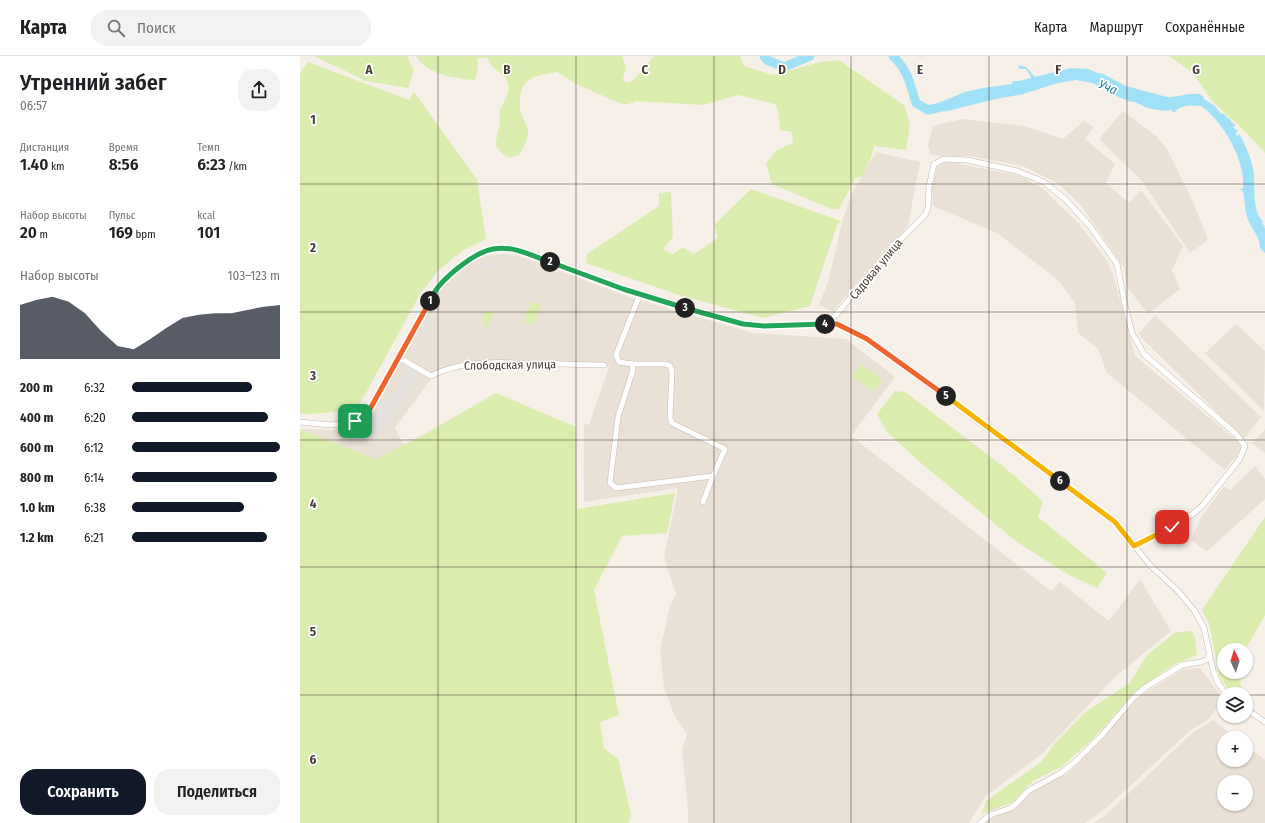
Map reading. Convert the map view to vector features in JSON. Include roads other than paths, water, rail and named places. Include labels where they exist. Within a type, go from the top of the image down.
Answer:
[{"type":"street","name":"Садовая улица","points":[[828,324],[899,241],[925,215],[928,208],[929,188],[934,164],[944,159],[967,160],[1017,171],[1044,182],[1065,199],[1090,226],[1117,264],[1132,333],[1144,354],[1236,434],[1245,446],[1239,460],[1203,505],[1193,514],[1134,546]]},
{"type":"street","points":[[300,422],[332,425],[355,421],[370,409],[437,288],[457,268],[480,254],[493,249],[507,249],[523,253],[640,294],[743,324],[764,326],[837,324],[867,339],[1115,522],[1151,566],[1178,591],[1194,610],[1204,628],[1213,670],[1220,687]]},
{"type":"street","points":[[640,294],[616,355],[619,362],[632,364],[666,364],[670,366],[672,371],[670,418],[672,423],[725,449],[703,502]]},
{"type":"street","name":"Слободская улица","points":[[398,357],[431,376],[440,371],[465,364],[534,363],[604,365]]},
{"type":"street","points":[[632,364],[633,370],[618,417],[610,483],[616,488],[713,476]]},
{"type":"street","points":[[980,823],[990,815],[1011,808],[1028,791],[1061,773],[1076,761],[1102,736],[1135,696],[1146,687],[1182,665],[1201,662],[1207,659],[1209,654]]},
{"type":"street","points":[[1253,714],[1265,722]]},
{"type":"water","points":[[1017,65],[1026,67],[1035,77],[1069,68],[1088,69],[1103,74],[1126,86],[1167,97],[1191,94],[1199,94],[1203,96],[1204,99],[1215,106],[1220,113],[1226,115],[1232,123],[1234,123],[1235,126],[1233,127],[1238,131],[1236,135],[1237,136],[1239,134],[1248,153],[1254,174],[1254,192],[1257,212],[1263,221],[1262,224],[1265,226],[1265,253],[1260,248],[1258,237],[1248,218],[1243,191],[1240,190],[1243,188],[1243,177],[1237,154],[1225,131],[1201,106],[1183,107],[1175,112],[1172,110],[1151,109],[1135,102],[1127,102],[1128,98],[1126,100],[1111,94],[1105,89],[1092,83],[1076,80],[1058,83],[1023,94],[947,111],[931,112],[931,106],[965,92],[1012,84],[1013,81],[1031,78],[1026,69],[1020,69]]},
{"type":"waterway","name":"Уча","points":[[764,56],[767,60],[784,67],[810,56]]},
{"type":"waterway","name":"Уча","points":[[893,56],[905,72],[916,103],[928,110],[941,107]]}]
